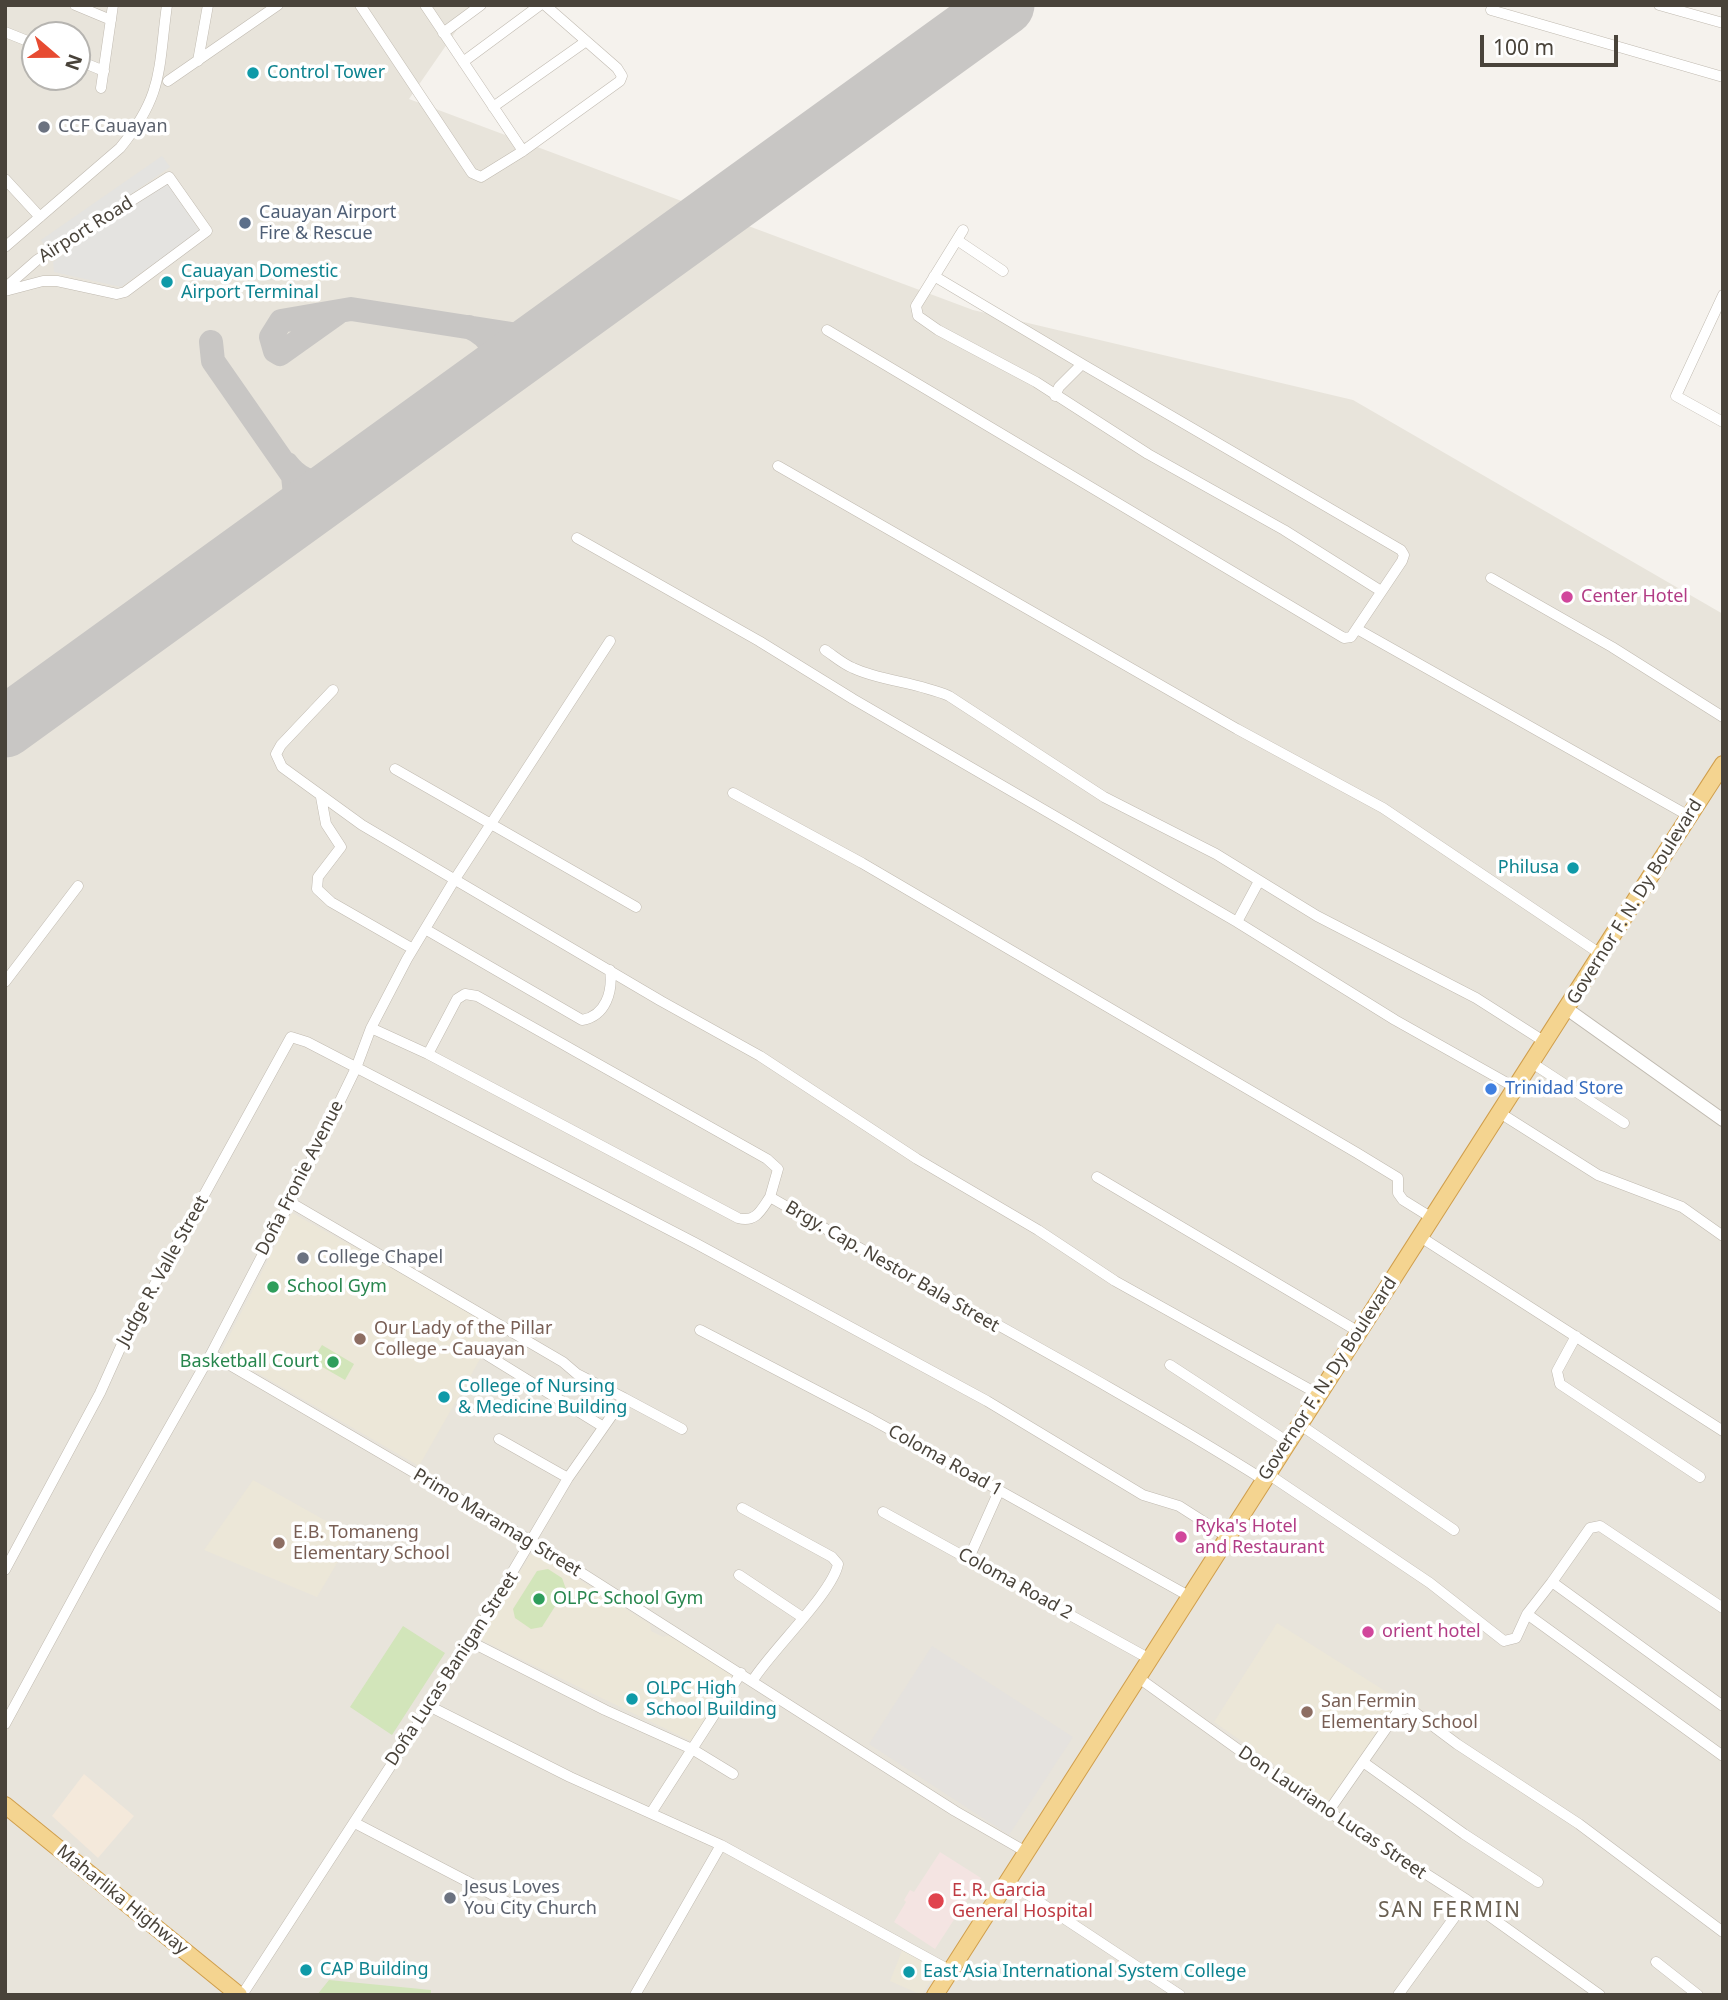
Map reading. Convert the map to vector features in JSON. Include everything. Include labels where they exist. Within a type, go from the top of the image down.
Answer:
[{"type":"highway","name":"Governor F. N. Dy Boulevard","points":[[935,1995],[1028,1853],[1147,1658],[1602,956],[1723,764]]},
{"type":"highway","name":"Maharlika Highway","points":[[5,1805],[240,1995]]},
{"type":"street","points":[[75,5],[111,20]]},
{"type":"street","points":[[100,88],[113,5]]},
{"type":"street","points":[[5,247],[120,148],[152,101],[167,5]]},
{"type":"street","points":[[198,61],[208,5]]},
{"type":"street","points":[[168,81],[278,5]]},
{"type":"street","points":[[360,5],[477,177],[484,176],[523,151],[620,81],[622,76],[617,68],[545,5]]},
{"type":"street","points":[[425,5],[523,151]]},
{"type":"street","points":[[443,33],[481,5]]},
{"type":"street","points":[[463,62],[540,5]]},
{"type":"street","points":[[1659,5],[1723,23]]},
{"type":"street","points":[[1491,10],[1723,77]]},
{"type":"street","points":[[493,107],[585,42]]},
{"type":"street","points":[[91,66],[104,71]]},
{"type":"street","name":"Airport Road","points":[[169,177],[207,231],[125,292],[117,294],[43,281],[5,289],[37,260],[169,177]]},
{"type":"street","points":[[5,179],[40,217]]},
{"type":"street","points":[[963,230],[916,306],[919,316],[1148,454],[1284,530],[1381,591]]},
{"type":"street","points":[[957,240],[1003,271]]},
{"type":"street","points":[[827,330],[1342,637],[1351,637],[1402,561],[1404,555],[1401,550],[934,276]]},
{"type":"street","points":[[1723,295],[1676,396],[1723,422]]},
{"type":"street","points":[[1055,396],[1059,387],[1082,364]]},
{"type":"street","points":[[778,466],[1237,729],[1383,808],[1602,956]]},
{"type":"street","points":[[577,538],[759,641],[853,699],[1237,922],[1395,1020],[1516,1088]]},
{"type":"street","points":[[1491,578],[1612,647],[1723,716]]},
{"type":"street","points":[[1357,629],[1689,816]]},
{"type":"street","name":"Doña Fronie Avenue","points":[[5,1724],[92,1562],[211,1354],[356,1068],[371,1028],[413,949],[455,879],[610,641]]},
{"type":"street","points":[[825,650],[850,667],[868,674],[923,685],[949,696],[1104,797],[1259,881],[1328,922],[1476,998],[1545,1042]]},
{"type":"street","points":[[333,690],[281,745],[276,754],[282,767],[321,797],[455,879],[811,1087],[917,1159],[1038,1230],[1115,1281],[1318,1394]]},
{"type":"street","points":[[395,769],[636,907]]},
{"type":"street","points":[[733,793],[862,863],[1357,1153],[1398,1178],[1398,1193],[1403,1200],[1432,1218]]},
{"type":"street","points":[[321,797],[326,824],[341,847],[318,877],[317,889],[331,902],[413,949]]},
{"type":"street","points":[[1237,922],[1259,881]]},
{"type":"street","points":[[5,982],[78,886]]},
{"type":"street","points":[[425,929],[582,1020],[592,1018],[610,996],[610,970]]},
{"type":"street","points":[[428,1054],[457,999],[465,994],[477,996],[767,1159],[778,1169],[771,1197]]},
{"type":"street","points":[[1567,1009],[1723,1120]]},
{"type":"street","name":"Brgy. Cap. Nestor Bala Street","points":[[371,1028],[428,1054],[738,1218],[755,1218],[771,1197],[981,1318],[1137,1401],[1266,1477],[1430,1583],[1504,1640],[1516,1638],[1527,1614]]},
{"type":"street","name":"Judge R. Valle Street","points":[[5,1570],[100,1393],[122,1344],[291,1037],[695,1243],[987,1401],[1143,1495],[1179,1506],[1226,1536]]},
{"type":"street","points":[[1531,1063],[1624,1123]]},
{"type":"street","points":[[1500,1113],[1598,1175],[1682,1207],[1723,1236]]},
{"type":"street","points":[[1097,1177],[1359,1332]]},
{"type":"street","points":[[288,1201],[563,1362],[577,1374],[682,1429]]},
{"type":"street","points":[[1419,1236],[1723,1431]]},
{"type":"street","name":"Coloma Road 1","points":[[700,1330],[1188,1595]]},
{"type":"street","points":[[1576,1336],[1557,1371],[1560,1384],[1700,1477]]},
{"type":"street","name":"Primo Maramag Street","points":[[211,1354],[533,1542],[741,1672],[955,1811],[1028,1853]]},
{"type":"street","points":[[487,1355],[603,1426]]},
{"type":"street","points":[[1170,1365],[1288,1442]]},
{"type":"street","name":"Doña Lucas Banigan Street","points":[[240,1995],[471,1642],[533,1542],[568,1478],[624,1398]]},
{"type":"street","points":[[1299,1423],[1454,1530]]},
{"type":"street","points":[[499,1439],[568,1478]]},
{"type":"street","points":[[969,1558],[999,1491]]},
{"type":"street","points":[[742,1508],[832,1557],[838,1564],[835,1574],[766,1659],[753,1680]]},
{"type":"street","name":"Coloma Road 2","points":[[883,1512],[1147,1658]]},
{"type":"street","points":[[1723,1608],[1600,1527],[1590,1528],[1527,1614],[1723,1756]]},
{"type":"street","points":[[740,1575],[802,1617]]},
{"type":"street","points":[[1552,1582],[1723,1706]]},
{"type":"street","points":[[471,1642],[605,1710],[692,1749],[733,1774]]},
{"type":"street","points":[[651,1813],[741,1672]]},
{"type":"street","name":"Don Lauriano Lucas Street","points":[[1136,1676],[1328,1812],[1467,1900],[1600,1995]]},
{"type":"street","points":[[429,1706],[570,1777],[721,1845],[951,1971]]},
{"type":"street","points":[[1328,1812],[1399,1710],[1409,1708],[1457,1744],[1579,1824],[1723,1932]]},
{"type":"street","points":[[1363,1762],[1464,1834],[1538,1882]]},
{"type":"street","points":[[355,1823],[522,1910]]},
{"type":"street","points":[[635,1995],[721,1845]]},
{"type":"street","points":[[1009,1882],[1181,1995]]},
{"type":"street","points":[[1398,1995],[1467,1900]]},
{"type":"street","points":[[1656,1962],[1698,1995]]},
{"type":"shaded area","points":[[5,5],[474,5],[409,99],[973,310],[1353,400],[1723,614],[1723,1995],[5,1995]]},
{"type":"shaded area","points":[[162,156],[170,167],[48,252],[41,240]]},
{"type":"shaded area","points":[[166,182],[200,231],[121,287],[54,272],[53,262]]},
{"type":"shaded area","name":"Our Lady of the Pillar College - Cauayan","points":[[292,1213],[499,1326],[419,1466],[221,1352]]},
{"type":"shaded area","name":"E.B. Tomaneng Elementary School","points":[[253,1480],[353,1536],[317,1597],[204,1550]]},
{"type":"shaded area","points":[[537,1553],[650,1624],[651,1631],[663,1637],[670,1635],[735,1675],[693,1742],[479,1639],[530,1555]]},
{"type":"shaded area","name":"San Fermin Elementary School","points":[[1277,1623],[1401,1701],[1330,1803],[1214,1722]]},
{"type":"shaded area","points":[[932,1646],[1073,1737],[1009,1835],[869,1744]]},
{"type":"shaded area","points":[[84,1774],[134,1816],[98,1858],[52,1816]]},
{"type":"shaded area","name":"E. R. Garcia General Hospital","points":[[940,1852],[981,1878],[935,1949],[894,1922],[910,1890],[914,1892]]},
{"type":"shaded area","points":[[903,1948],[938,1969],[922,1995],[890,1981]]},
{"type":"green space","name":"Basketball Court","points":[[322,1345],[354,1364],[345,1380],[312,1361]]},
{"type":"green space","name":"OLPC School Gym","points":[[548,1569],[562,1578],[566,1589],[542,1627],[531,1629],[515,1618],[513,1609],[537,1571]]},
{"type":"green space","points":[[403,1626],[445,1653],[392,1735],[350,1707]]},
{"type":"green space","points":[[329,1980],[431,1990],[431,1995],[317,1995]]},
{"type":"taxiway","points":[[339,312],[280,354],[275,351],[271,337],[281,321],[351,309],[531,337],[542,338],[551,333]]},
{"type":"taxiway","points":[[469,327],[485,338],[494,352],[493,367],[482,382]]},
{"type":"taxiway","points":[[211,342],[213,361],[293,476],[296,504],[293,515],[266,539]]},
{"type":"taxiway","points":[[287,464],[301,477],[317,482],[335,482],[353,476]]},
{"type":"runway","points":[[5,727],[1004,5]]},
{"type":"place","name":"Control Tower","points":[[253,73]]},
{"type":"place","name":"CCF Cauayan","points":[[44,127]]},
{"type":"place","name":"Cauayan Airport Fire & Rescue","points":[[245,223]]},
{"type":"place","name":"Cauayan Domestic Airport Terminal","points":[[167,282]]},
{"type":"place","name":"Center Hotel","points":[[1567,597]]},
{"type":"place","name":"Philusa","points":[[1573,868]]},
{"type":"place","name":"Trinidad Store","points":[[1491,1089]]},
{"type":"place","name":"College Chapel","points":[[303,1258]]},
{"type":"place","name":"School Gym","points":[[273,1287]]},
{"type":"place","name":"Our Lady of the Pillar College - Cauayan","points":[[360,1339]]},
{"type":"place","name":"Basketball Court","points":[[333,1362]]},
{"type":"place","name":"College of Nursing & Medicine Building","points":[[444,1397]]},
{"type":"place","name":"Ryka's Hotel and Restaurant","points":[[1181,1537]]},
{"type":"place","name":"E.B. Tomaneng Elementary School","points":[[279,1543]]},
{"type":"place","name":"OLPC School Gym","points":[[539,1599]]},
{"type":"place","name":"orient hotel","points":[[1368,1632]]},
{"type":"place","name":"OLPC High School Building","points":[[632,1699]]},
{"type":"place","name":"San Fermin Elementary School","points":[[1307,1712]]},
{"type":"place","name":"Jesus Loves You City Church","points":[[450,1898]]},
{"type":"place","name":"E. R. Garcia General Hospital","points":[[936,1901]]},
{"type":"place","name":"CAP Building","points":[[306,1970]]},
{"type":"place","name":"East Asia International System College","points":[[909,1972]]},
{"type":"district","name":"SAN FERMIN","points":[[1450,1911]]}]
